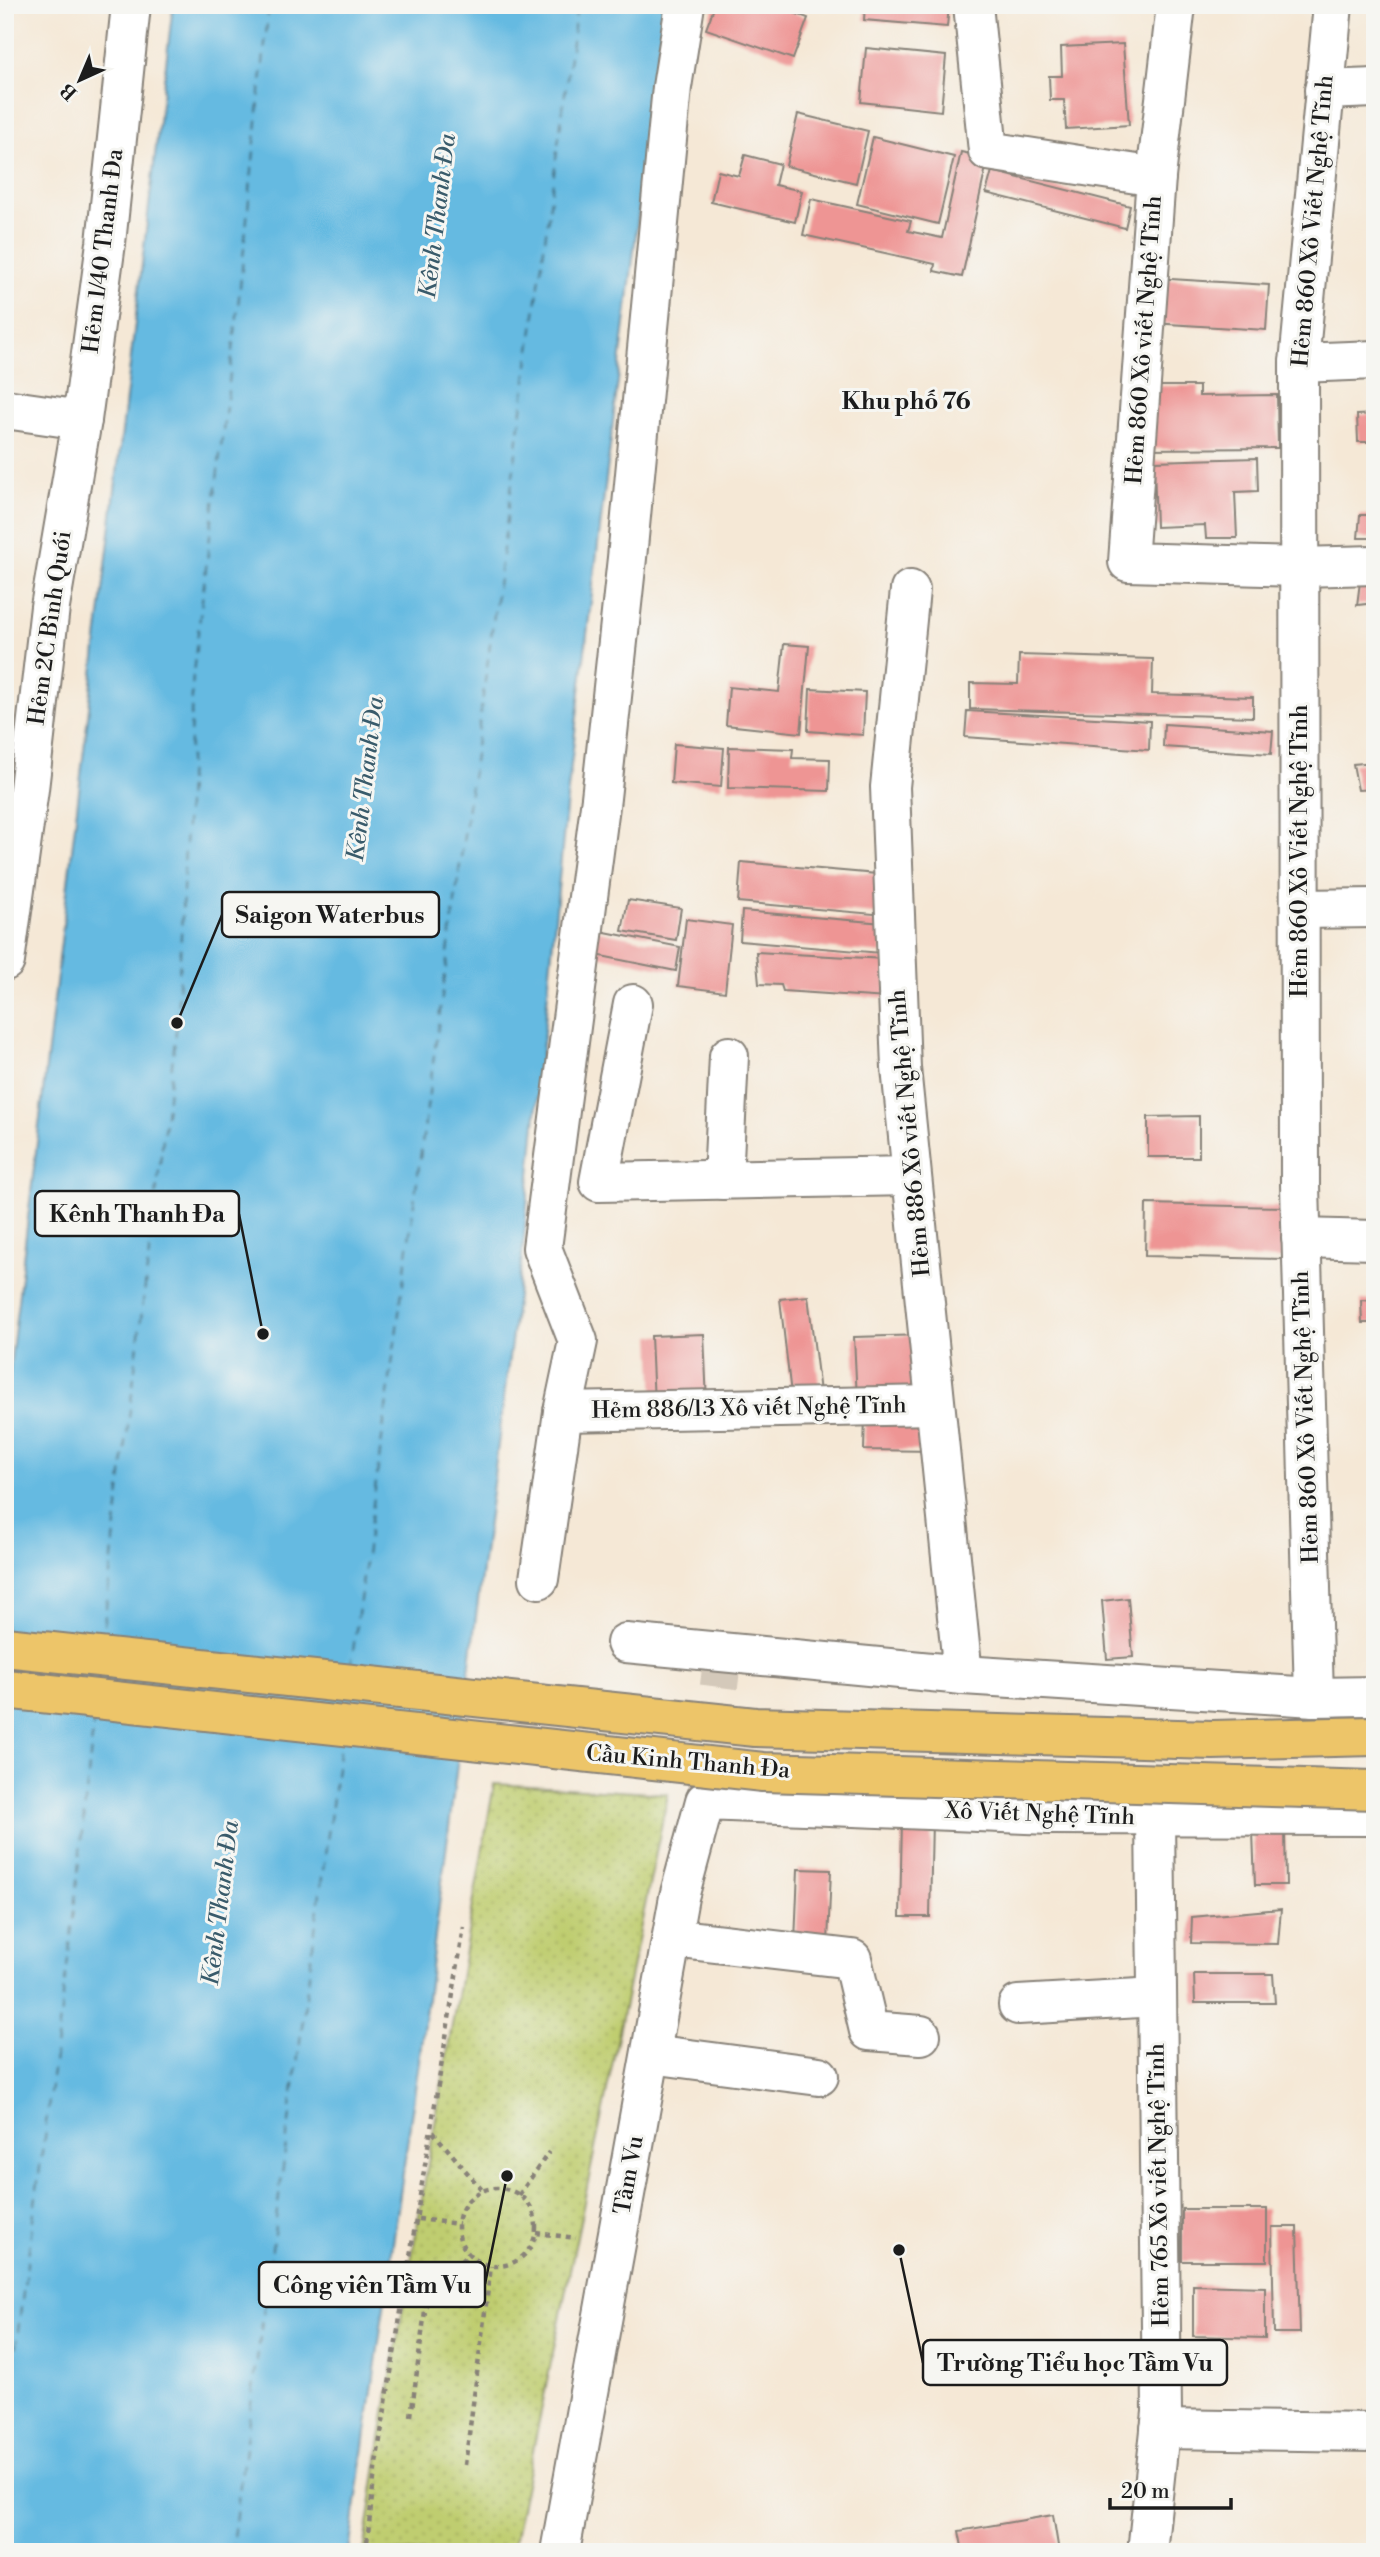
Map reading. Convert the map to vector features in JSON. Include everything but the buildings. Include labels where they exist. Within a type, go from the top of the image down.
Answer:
[{"type":"main road","name":"Cầu Kinh Thanh Đa","points":[[5,1647],[755,1727],[1213,1740],[1375,1736]]},
{"type":"main road","name":"Cầu Kinh Thanh Đa","points":[[5,1689],[764,1772],[1375,1790]]},
{"type":"street","name":"Hẻm 1/40 Thanh Đa","points":[[82,420],[106,243],[131,5]]},
{"type":"street","points":[[539,1579],[563,1412],[578,1341],[542,1248],[601,798],[629,544],[672,87],[685,5]]},
{"type":"street","name":"Hẻm 860 Xô viết Nghệ Tĩnh","points":[[973,5],[988,151],[1156,177],[1128,562],[1300,568]]},
{"type":"street","points":[[1156,177],[1176,5]]},
{"type":"street","name":"Hẻm 860 Xô Viết Nghệ Tĩnh","points":[[1314,1697],[1301,1238],[1299,362],[1333,5]]},
{"type":"street","points":[[1324,90],[1375,88]]},
{"type":"street","points":[[1299,362],[1375,360]]},
{"type":"street","points":[[5,410],[82,420]]},
{"type":"street","name":"Hẻm 2C Bình Quới","points":[[5,961],[29,789],[50,607],[82,420]]},
{"type":"street","points":[[1300,568],[1375,565]]},
{"type":"street","name":"Hẻm 886 Xô viết Nghệ Tĩnh","points":[[910,590],[890,787],[901,1068],[962,1675]]},
{"type":"street","points":[[1300,909],[1375,908]]},
{"type":"street","points":[[633,1004],[599,1182],[911,1176]]},
{"type":"street","points":[[723,1180],[729,1056]]},
{"type":"street","points":[[1301,1238],[1375,1240]]},
{"type":"street","name":"Hẻm 886/13 Xô viết Nghệ Tĩnh","points":[[563,1412],[935,1405]]},
{"type":"street","points":[[626,1643],[962,1675],[1314,1697],[1375,1696]]},
{"type":"street","name":"Xô Viết Nghệ Tĩnh","points":[[705,1801],[1156,1817],[1375,1816]]},
{"type":"street","name":"Tầm Vu","points":[[560,2552],[672,1938],[705,1801]]},
{"type":"street","name":"Hẻm 765 Xô viết Nghệ Tĩnh","points":[[1147,2552],[1160,2429],[1156,1817]]},
{"type":"street","points":[[672,1938],[852,1959],[869,2031],[921,2035]]},
{"type":"street","points":[[1018,2005],[1157,1997]]},
{"type":"street","points":[[651,2054],[819,2076]]},
{"type":"street","points":[[1160,2429],[1375,2432]]},
{"type":"path","points":[[366,2552],[379,2446],[464,1927]]},
{"type":"path","points":[[433,2133],[482,2190]]},
{"type":"path","points":[[519,2195],[549,2151]]},
{"type":"path","points":[[507,2189],[519,2195],[529,2203],[534,2215],[534,2242],[517,2261],[491,2266],[469,2253],[462,2243],[458,2224],[463,2207],[482,2190],[507,2189]]},
{"type":"path","points":[[418,2219],[458,2224]]},
{"type":"path","points":[[411,2416],[427,2296],[469,2253]]},
{"type":"path","points":[[465,2465],[491,2266]]},
{"type":"green space","points":[[494,1784],[668,1794],[512,2552],[364,2552],[387,2399]]},
{"type":"water","name":"Kênh Thanh Đa","points":[[173,5],[664,5],[567,798],[522,1257],[420,2054],[349,2552],[5,2552],[5,1410]]},
{"type":"ferry route","points":[[102,1640],[177,1023],[193,673],[236,326],[269,5]]},
{"type":"ferry route","points":[[351,1666],[577,5]]},
{"type":"ferry route","points":[[5,2427],[71,1937],[94,1719]]},
{"type":"ferry route","points":[[231,2552],[340,1745]]},
{"type":"tunnel","points":[[705,1800],[723,1653]]},
{"type":"place","name":"Saigon Waterbus","points":[[177,1023]]},
{"type":"place","name":"Kênh Thanh Đa","points":[[263,1334]]},
{"type":"place","name":"Công viên Tầm Vu","points":[[507,2176]]},
{"type":"place","name":"Trường Tiểu học Tầm Vu","points":[[899,2250]]},
{"type":"district","name":"Khu phố 76","points":[[906,402]]}]
